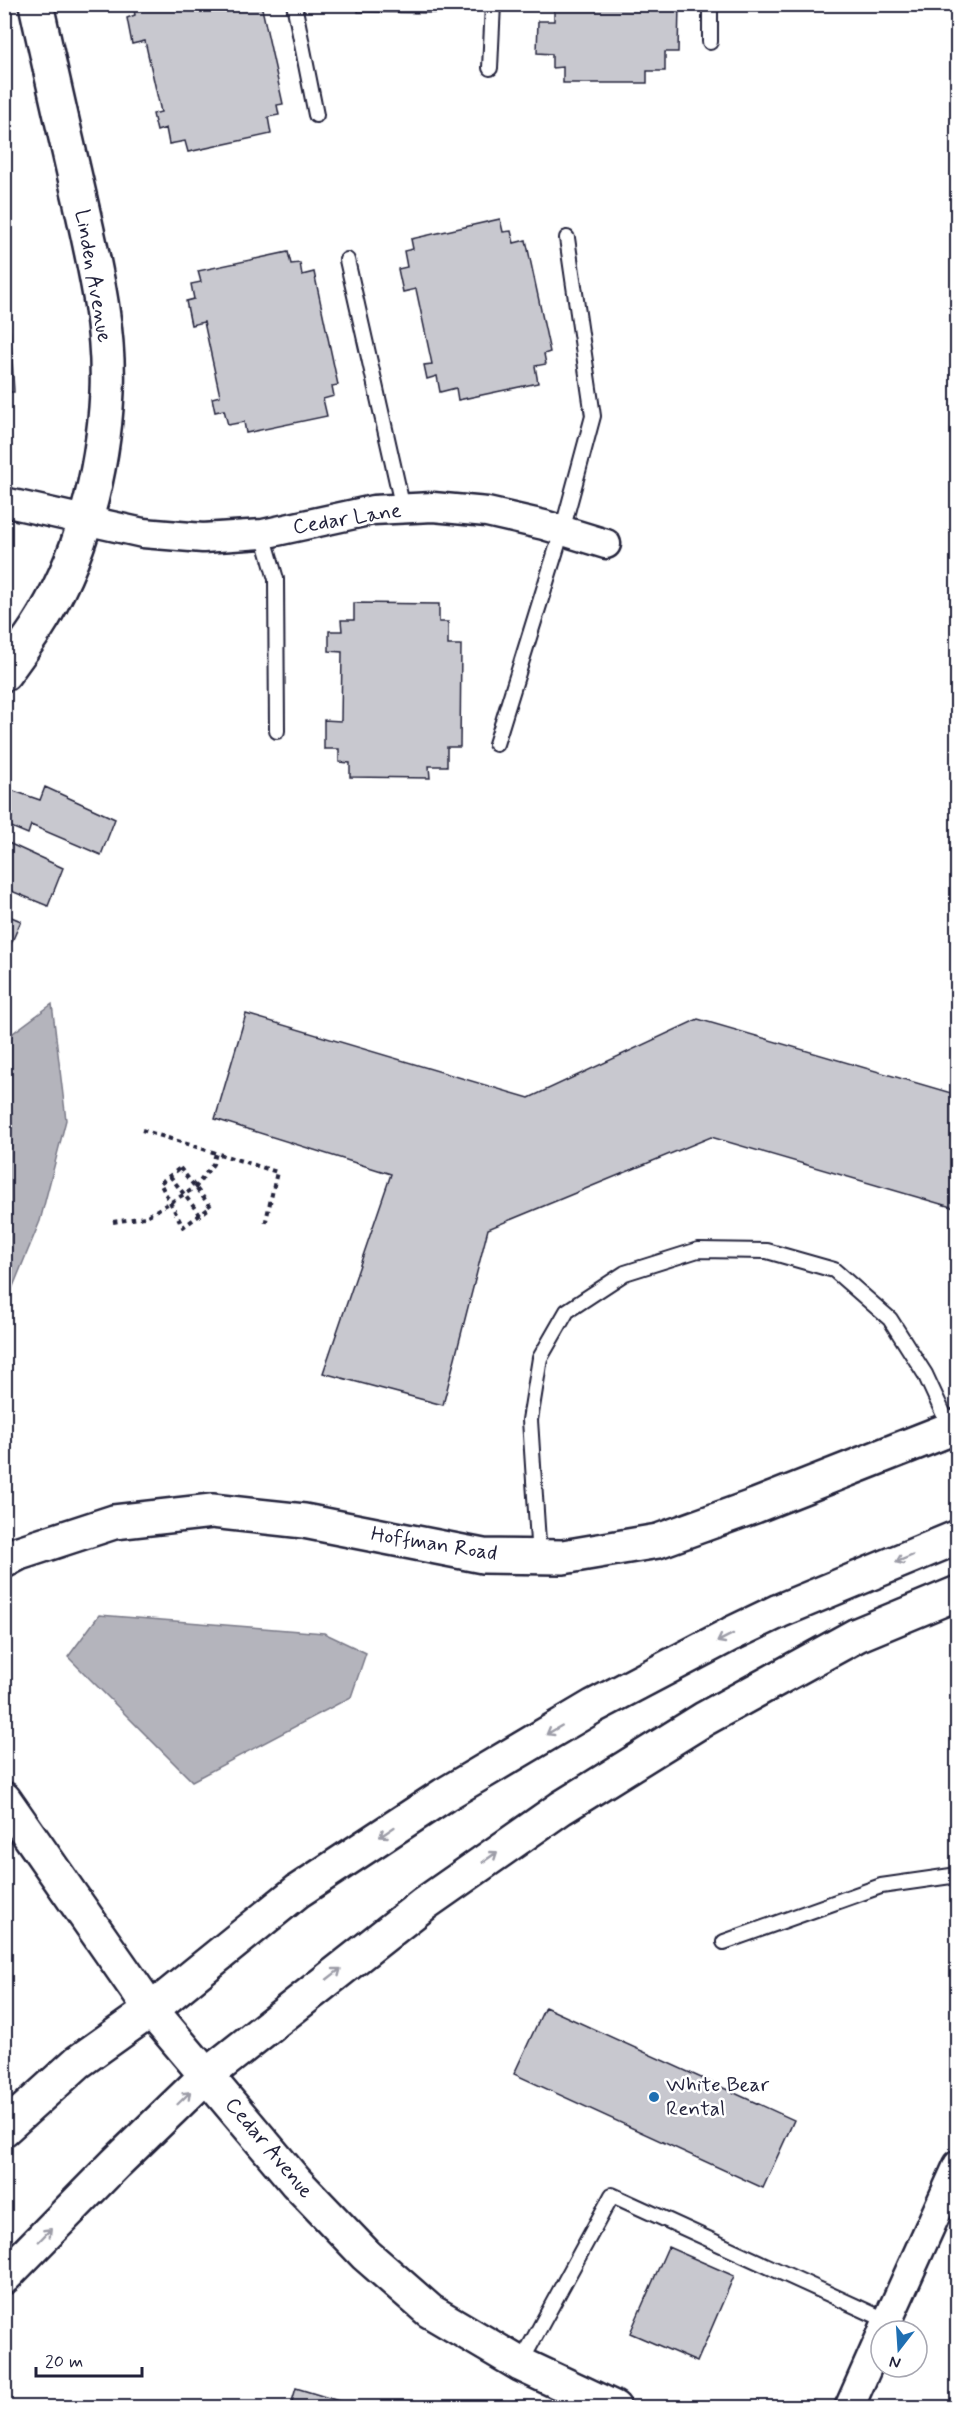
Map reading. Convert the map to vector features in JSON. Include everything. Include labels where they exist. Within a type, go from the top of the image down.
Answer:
[{"type":"street","name":"Linden Avenue","points":[[4,674],[37,628],[67,570],[86,520],[101,456],[107,391],[105,328],[95,269],[36,4]]},
{"type":"street","name":"Cedar Lane","points":[[4,502],[143,533],[203,538],[263,534],[373,510],[433,507],[487,512],[606,544]]},
{"type":"street","name":"Hoffman Road","points":[[4,1561],[20,1553],[114,1522],[212,1511],[304,1521],[483,1556],[563,1557],[658,1541],[766,1502],[954,1427]]},
{"type":"street","points":[[4,2128],[78,2062],[151,2010],[298,1891],[444,1795],[594,1706],[779,1611],[957,1536]]},
{"type":"street","points":[[4,2277],[116,2163],[207,2075],[424,1904],[561,1808],[704,1719],[857,1635],[957,1593]]},
{"type":"street","name":"Cedar Avenue","points":[[4,1799],[151,2010],[296,2182],[366,2255],[430,2311],[520,2364],[614,2408]]},
{"type":"street","points":[[889,2319],[957,2165]]},
{"type":"street","points":[[849,2408],[869,2363]]},
{"type":"lane","points":[[294,4],[316,115]]},
{"type":"lane","points":[[489,68],[493,4]]},
{"type":"lane","points":[[710,4],[710,42]]},
{"type":"lane","points":[[496,744],[562,531],[593,416],[567,238]]},
{"type":"lane","points":[[347,260],[403,509]]},
{"type":"lane","points":[[263,534],[276,579],[277,730]]},
{"type":"lane","points":[[539,1557],[530,1420],[540,1358],[567,1311],[625,1274],[698,1250],[767,1251],[834,1270],[890,1319],[925,1374],[954,1427]]},
{"type":"lane","points":[[724,1942],[881,1886],[957,1875]]},
{"type":"lane","points":[[520,2364],[612,2195],[869,2323]]},
{"type":"path","points":[[142,1130],[278,1172],[265,1225]]},
{"type":"path","points":[[113,1222],[145,1217],[195,1188],[213,1164],[216,1153]]},
{"type":"path","points":[[180,1168],[211,1207],[183,1227],[160,1183],[170,1176],[180,1168]]},
{"type":"path","points":[[170,1176],[200,1215]]},
{"type":"shaded area","points":[[52,1004],[66,1120],[40,1221],[5,1306],[5,1039]]},
{"type":"shaded area","points":[[99,1615],[324,1633],[366,1653],[351,1697],[192,1781],[68,1657]]},
{"type":"building","points":[[133,4],[261,4],[283,104],[277,105],[279,115],[268,117],[271,134],[188,152],[185,141],[169,144],[166,128],[157,131],[153,114],[161,112],[145,41],[132,44],[127,18],[135,15]]},
{"type":"building","points":[[358,4],[444,4],[444,13],[358,12]]},
{"type":"building","points":[[554,4],[679,4],[678,52],[665,52],[665,71],[647,71],[647,83],[563,83],[563,67],[552,68],[552,54],[537,53],[538,21],[554,21]]},
{"type":"building","points":[[500,219],[503,232],[511,231],[514,243],[526,240],[550,352],[544,354],[546,364],[535,366],[538,383],[458,400],[456,388],[440,392],[437,376],[427,379],[424,365],[432,364],[416,289],[403,292],[398,269],[407,267],[404,251],[413,249],[411,239]]},
{"type":"building","points":[[288,252],[291,264],[300,263],[302,275],[314,272],[338,385],[332,386],[334,396],[323,399],[327,416],[246,433],[244,422],[228,425],[224,410],[215,412],[212,398],[220,396],[204,322],[191,325],[186,301],[194,299],[191,284],[201,282],[198,271]]},
{"type":"building","points":[[4,308],[9,308],[14,392],[4,392]]},
{"type":"building","points":[[354,603],[439,604],[439,622],[448,622],[448,645],[461,645],[460,747],[447,747],[447,766],[429,766],[430,778],[350,777],[350,763],[339,762],[339,749],[324,749],[324,720],[341,721],[342,652],[329,651],[329,631],[342,631],[341,620],[354,620]]},
{"type":"building","points":[[45,787],[115,819],[101,855],[31,825],[28,834],[4,824],[4,801],[8,789],[40,800]]},
{"type":"building","points":[[4,841],[63,868],[48,906],[4,888]]},
{"type":"building","points":[[4,914],[21,921],[4,960]]},
{"type":"building","points":[[246,1014],[529,1098],[698,1019],[958,1095],[958,1209],[711,1137],[488,1229],[443,1405],[323,1373],[391,1174],[215,1119]]},
{"type":"building","name":"White Bear Rental","points":[[545,2007],[794,2120],[763,2188],[514,2074]]},
{"type":"building","points":[[668,2247],[734,2276],[697,2362],[630,2333]]},
{"type":"building","points":[[296,2388],[362,2408],[290,2408]]},
{"type":"place","name":"White Bear Rental","points":[[654,2097]]}]
